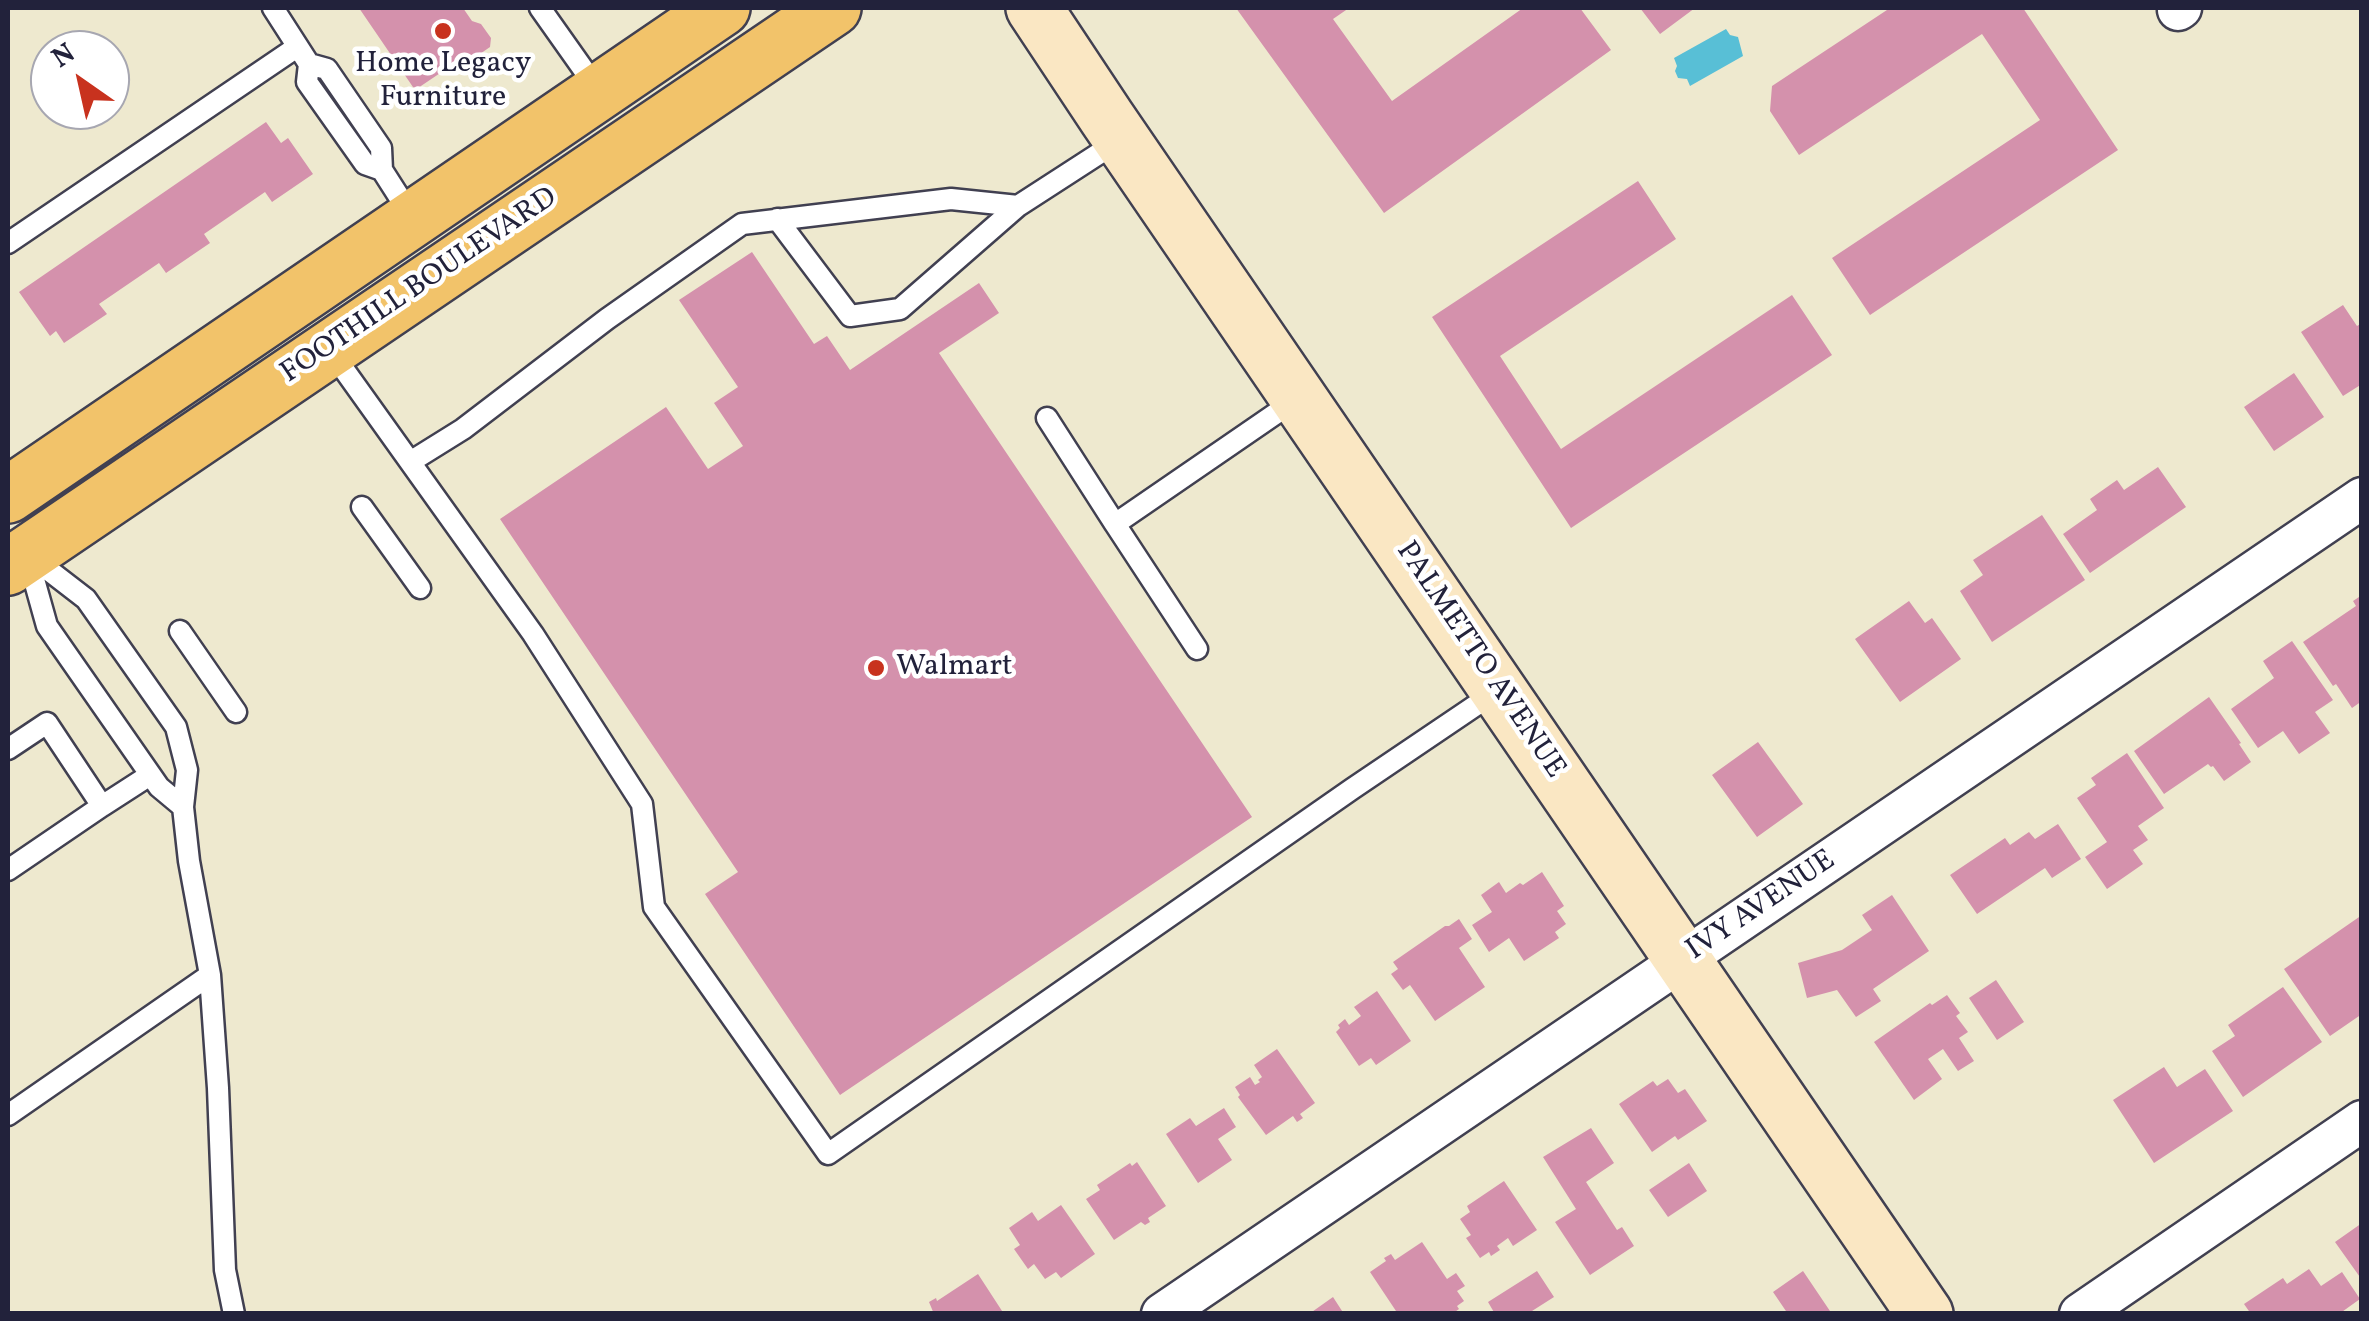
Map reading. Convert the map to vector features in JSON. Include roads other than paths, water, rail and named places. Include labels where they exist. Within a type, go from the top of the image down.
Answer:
[{"type":"main road","name":"FOOTHILL BOULEVARD","points":[[8,495],[722,8]]},
{"type":"main road","name":"FOOTHILL BOULEVARD","points":[[14,548],[329,349],[833,8]]},
{"type":"street","name":"PALMETTO AVENUE","points":[[1034,8],[1926,1314]]},
{"type":"street","name":"IVY AVENUE","points":[[1162,1314],[2362,498]]},
{"type":"street","points":[[2080,1314],[2362,1122]]},
{"type":"lane","points":[[272,8],[303,56],[307,82],[316,96],[365,164],[382,170],[413,218]]},
{"type":"lane","points":[[540,8],[599,92]]},
{"type":"lane","points":[[8,242],[303,56]]},
{"type":"lane","points":[[777,220],[850,316],[900,309],[1018,206],[1122,138]]},
{"type":"lane","points":[[410,462],[463,428],[742,224],[951,199],[1018,206]]},
{"type":"lane","points":[[329,349],[533,634],[642,804],[654,907],[828,1154],[1498,690]]},
{"type":"lane","points":[[1114,524],[1298,398]]},
{"type":"lane","points":[[1047,418],[1197,649]]},
{"type":"lane","points":[[362,507],[420,588]]},
{"type":"lane","points":[[14,548],[47,626],[150,775],[183,807]]},
{"type":"lane","points":[[14,548],[86,599],[176,726],[187,770],[183,807],[189,861],[210,975],[225,1270],[234,1314]]},
{"type":"lane","points":[[180,631],[236,712]]},
{"type":"lane","points":[[8,749],[47,723],[102,806]]},
{"type":"lane","points":[[8,870],[150,775]]},
{"type":"lane","points":[[8,1115],[210,975]]},
{"type":"water","points":[[1726,29],[1738,37],[1743,56],[1690,86],[1687,79],[1678,78],[1674,58]]},
{"type":"place","name":"Home Legacy Furniture","points":[[443,31]]},
{"type":"place","name":"Walmart","points":[[876,668]]}]
